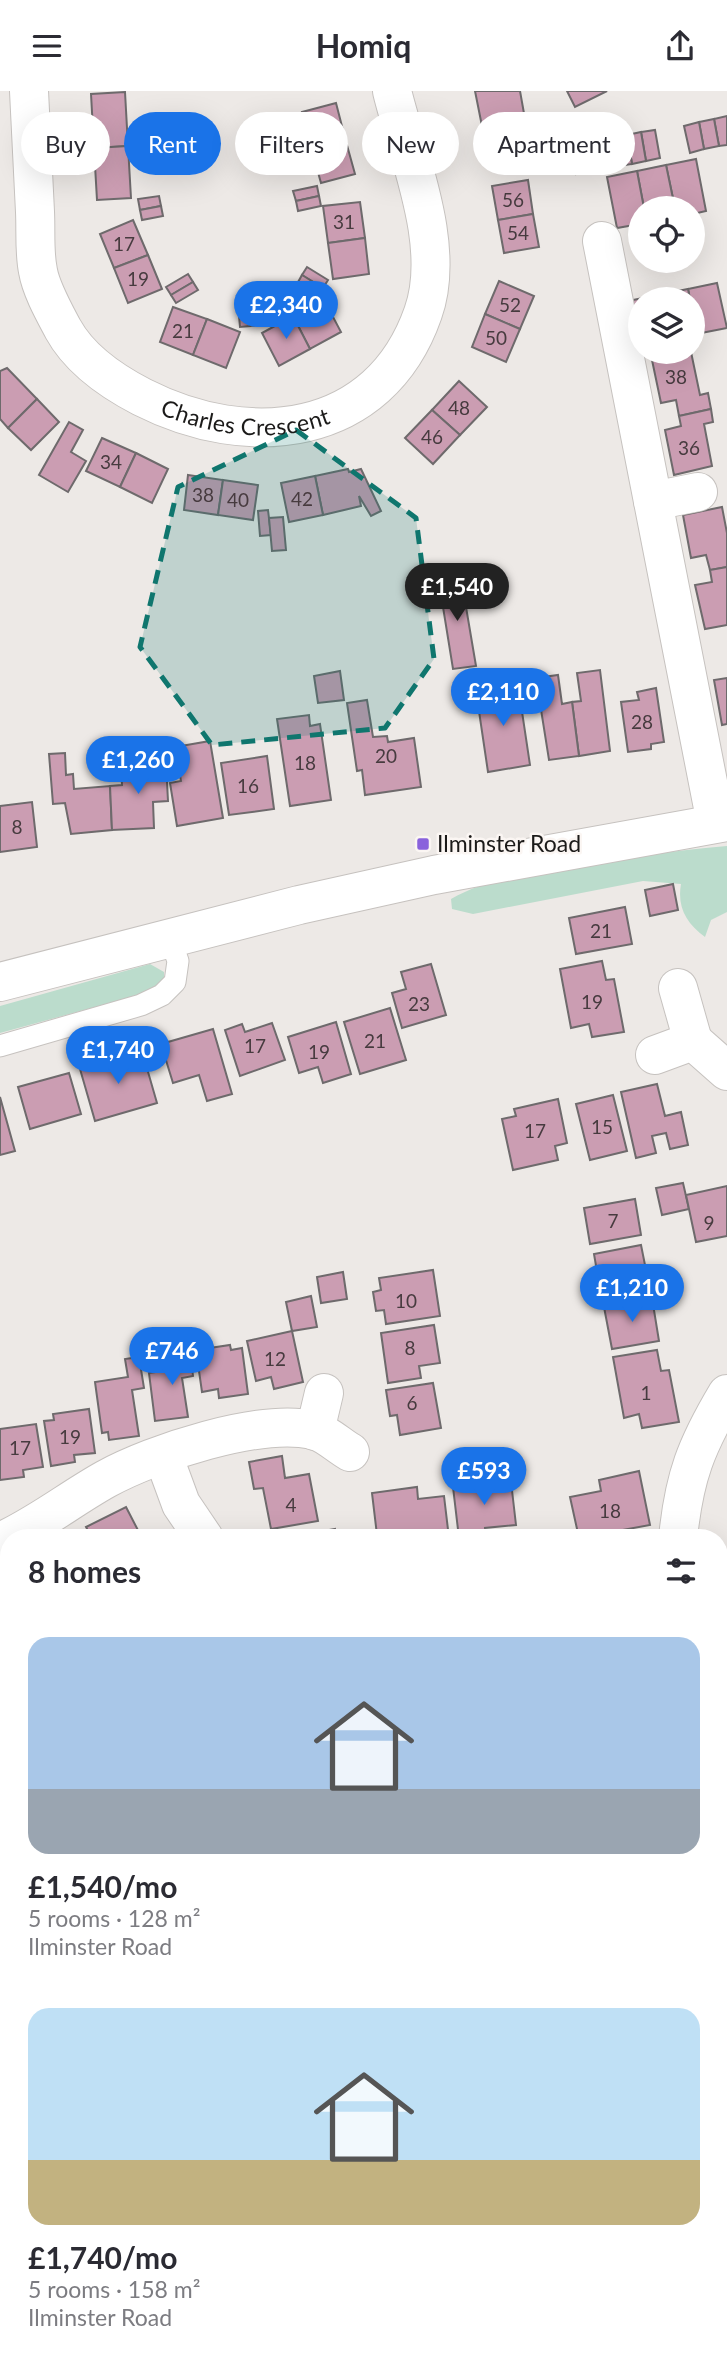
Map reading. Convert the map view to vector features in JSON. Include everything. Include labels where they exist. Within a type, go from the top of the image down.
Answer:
[{"type":"street","name":"Charles Crescent","points":[[29,91],[38,272],[63,328],[76,349],[129,390],[159,405],[200,421],[275,430],[312,422],[346,407],[374,386],[392,371],[424,311],[431,277],[430,244],[392,91]]},
{"type":"street","points":[[0,982],[434,875],[722,823],[653,501],[602,241]]},
{"type":"street","points":[[653,501],[698,492]]},
{"type":"street","points":[[678,988],[693,1041],[727,1071]]},
{"type":"street","points":[[655,1055],[693,1041]]},
{"type":"street","points":[[315,1431],[324,1393]]},
{"type":"street","points":[[679,1529],[682,1492],[703,1435],[727,1394]]},
{"type":"street","points":[[30,1529],[105,1479],[163,1455],[240,1433],[286,1428],[315,1431],[350,1452]]},
{"type":"street","points":[[163,1455],[181,1504],[198,1529]]},
{"type":"lane","points":[[0,1046],[141,1005],[162,995],[175,982],[178,961],[170,938]]},
{"type":"highlighted area","points":[[296,430],[416,518],[434,659],[385,728],[212,745],[140,647],[178,487]]},
{"type":"green space","points":[[727,846],[727,912],[711,920],[705,937],[684,914],[680,900],[681,884],[643,881],[473,914],[452,909],[451,899],[480,886],[512,877],[632,857]]},
{"type":"green space","points":[[150,964],[164,972],[164,984],[139,995],[0,1033],[0,1006]]},
{"type":"building","points":[[475,91],[520,91],[524,112],[479,112]]},
{"type":"building","points":[[567,91],[607,91],[575,107]]},
{"type":"building","points":[[125,92],[124,146],[110,147],[110,112],[92,112],[91,94]]},
{"type":"building","points":[[336,103],[338,112],[302,112]]},
{"type":"building","points":[[727,116],[727,145],[719,146],[714,119]]},
{"type":"building","points":[[714,119],[719,146],[704,149],[699,122]]},
{"type":"building","points":[[699,122],[704,149],[690,153],[684,126]]},
{"type":"building","points":[[655,130],[660,158],[646,161],[641,132]]},
{"type":"building","points":[[641,132],[646,161],[635,163],[635,133]]},
{"type":"building","points":[[124,146],[124,175],[130,175],[131,198],[97,200],[96,175],[110,175],[110,147]]},
{"type":"building","points":[[348,149],[355,174],[321,183],[319,175],[348,175]]},
{"type":"building","points":[[696,159],[703,196],[672,196],[666,165]]},
{"type":"building","points":[[666,165],[672,196],[642,196],[637,171]]},
{"type":"building","points":[[635,171],[642,196],[628,196],[628,226],[617,228],[607,177],[635,175]]},
{"type":"building","points":[[528,180],[533,214],[498,220],[492,186]]},
{"type":"building","points":[[317,186],[319,196],[296,201],[293,191]]},
{"type":"building","points":[[159,196],[161,206],[140,210],[138,199]]},
{"type":"building","points":[[319,196],[321,206],[298,211],[296,201]]},
{"type":"building","points":[[360,202],[365,238],[328,243],[323,206]]},
{"type":"building","points":[[161,206],[163,216],[142,220],[140,210]]},
{"type":"building","points":[[533,214],[539,247],[504,253],[498,220]]},
{"type":"building","points":[[133,220],[148,255],[114,268],[100,234]]},
{"type":"building","points":[[365,238],[369,274],[333,279],[328,243]]},
{"type":"building","points":[[148,255],[162,289],[128,303],[114,268]]},
{"type":"building","points":[[307,267],[328,280],[323,288],[302,275]]},
{"type":"building","points":[[188,274],[193,282],[171,295],[166,287]]},
{"type":"building","points":[[302,275],[323,288],[317,297],[297,284]]},
{"type":"building","points":[[499,281],[534,296],[520,329],[485,314]]},
{"type":"building","points":[[193,282],[198,290],[176,303],[171,295]]},
{"type":"building","points":[[717,283],[727,328],[705,332],[705,287],[698,287]]},
{"type":"building","points":[[324,300],[341,332],[310,349],[293,316]]},
{"type":"building","points":[[258,303],[260,325],[250,326],[248,304]]},
{"type":"building","points":[[248,304],[250,326],[240,327],[238,305]]},
{"type":"building","points":[[173,307],[207,319],[193,355],[160,342]]},
{"type":"building","points":[[485,314],[520,329],[506,362],[472,347]]},
{"type":"building","points":[[293,316],[310,349],[279,366],[262,333]]},
{"type":"building","points":[[207,319],[240,332],[226,368],[193,355]]},
{"type":"building","points":[[653,364],[694,364],[700,395],[708,393],[711,409],[679,416],[676,400],[661,403]]},
{"type":"building","points":[[7,368],[37,399],[8,428],[0,419],[0,371]]},
{"type":"building","points":[[459,381],[487,407],[460,435],[432,410]]},
{"type":"building","points":[[37,399],[59,422],[31,450],[8,428]]},
{"type":"building","points":[[711,409],[713,422],[704,424],[712,466],[674,475],[665,430],[681,426],[679,416]]},
{"type":"building","points":[[432,410],[460,435],[433,464],[405,438]]},
{"type":"building","points":[[69,422],[83,430],[71,452],[86,461],[68,492],[39,475]]},
{"type":"building","points":[[102,438],[136,453],[120,487],[86,471]]},
{"type":"building","points":[[136,453],[168,469],[152,503],[120,487]]},
{"type":"building","points":[[348,469],[349,472],[361,469],[381,511],[371,516],[359,496],[361,506],[323,515],[315,476]]},
{"type":"building","points":[[188,475],[223,480],[218,515],[184,510]]},
{"type":"building","points":[[315,476],[323,515],[289,522],[281,483]]},
{"type":"building","points":[[223,480],[258,485],[253,520],[218,515]]},
{"type":"building","points":[[722,507],[727,533],[727,567],[710,570],[706,555],[691,558],[683,515]]},
{"type":"building","points":[[268,510],[271,535],[260,536],[258,511]]},
{"type":"building","points":[[283,517],[286,550],[272,551],[269,518]]},
{"type":"building","points":[[727,567],[727,625],[705,629],[695,585],[712,582],[710,570]]},
{"type":"building","points":[[456,573],[462,607],[466,607],[476,666],[453,669],[438,576]]},
{"type":"building","points":[[600,670],[610,751],[579,756],[572,702],[581,701],[577,673]]},
{"type":"building","points":[[340,671],[344,700],[318,703],[314,676]]},
{"type":"building","points":[[558,675],[562,704],[572,702],[579,756],[549,760],[536,678]]},
{"type":"building","points":[[727,678],[727,724],[722,725],[714,680]]},
{"type":"building","points":[[518,685],[530,765],[488,772],[476,691]]},
{"type":"building","points":[[656,688],[664,742],[651,744],[651,749],[628,752],[621,702],[639,700],[637,692]]},
{"type":"building","points":[[367,700],[373,737],[387,736],[388,742],[414,738],[421,787],[365,795],[362,770],[357,771],[347,703]]},
{"type":"building","points":[[309,715],[310,726],[320,724],[331,800],[290,806],[277,719]]},
{"type":"building","points":[[210,741],[223,818],[177,826],[170,783],[181,781],[175,747]]},
{"type":"building","points":[[65,753],[66,775],[73,774],[74,789],[110,786],[112,830],[71,834],[65,803],[53,804],[49,754]]},
{"type":"building","points":[[267,756],[274,809],[229,815],[221,763]]},
{"type":"building","points":[[166,763],[168,801],[153,802],[154,828],[112,830],[110,786],[122,785],[121,766]]},
{"type":"building","points":[[32,802],[37,847],[0,852],[0,806]]},
{"type":"building","points":[[673,884],[678,910],[650,916],[645,890]]},
{"type":"building","points":[[625,907],[632,944],[576,954],[569,918]]},
{"type":"building","points":[[602,961],[606,980],[614,979],[624,1032],[592,1037],[589,1024],[571,1028],[560,969]]},
{"type":"building","points":[[431,964],[446,1015],[402,1028],[392,993],[406,989],[401,972]]},
{"type":"building","points":[[390,1008],[406,1060],[360,1074],[344,1022]]},
{"type":"building","points":[[336,1022],[351,1074],[323,1083],[318,1067],[299,1073],[288,1037]]},
{"type":"building","points":[[272,1023],[285,1060],[240,1076],[225,1030],[242,1024],[245,1032]]},
{"type":"building","points":[[213,1029],[232,1094],[207,1101],[199,1075],[173,1083],[161,1044]]},
{"type":"building","points":[[142,1051],[157,1103],[95,1121],[80,1069]]},
{"type":"building","points":[[69,1073],[81,1114],[30,1129],[18,1087]]},
{"type":"building","points":[[657,1084],[665,1116],[681,1112],[688,1145],[670,1149],[666,1133],[652,1136],[656,1153],[636,1158],[621,1092]]},
{"type":"building","points":[[613,1095],[627,1151],[590,1160],[576,1104]]},
{"type":"building","points":[[0,1097],[15,1151],[0,1155]]},
{"type":"building","points":[[558,1099],[567,1143],[555,1146],[558,1160],[513,1170],[502,1119],[516,1116],[514,1109]]},
{"type":"building","points":[[683,1183],[689,1209],[662,1215],[656,1188]]},
{"type":"building","points":[[727,1186],[727,1236],[696,1242],[686,1195]]},
{"type":"building","points":[[635,1199],[641,1235],[590,1244],[584,1208]]},
{"type":"building","points":[[641,1245],[648,1280],[600,1289],[594,1254]]},
{"type":"building","points":[[433,1270],[440,1316],[386,1324],[384,1310],[376,1311],[373,1292],[381,1290],[379,1278]]},
{"type":"building","points":[[343,1272],[347,1299],[321,1303],[317,1277]]},
{"type":"building","points":[[311,1296],[317,1327],[292,1331],[286,1302]]},
{"type":"building","points":[[652,1298],[659,1341],[612,1349],[604,1307]]},
{"type":"building","points":[[434,1325],[440,1363],[419,1366],[421,1378],[388,1383],[381,1333]]},
{"type":"building","points":[[292,1331],[303,1382],[274,1389],[271,1377],[256,1381],[247,1341]]},
{"type":"building","points":[[189,1344],[193,1376],[182,1378],[188,1417],[155,1421],[149,1373],[176,1369],[173,1347]]},
{"type":"building","points":[[230,1345],[231,1350],[242,1348],[248,1394],[219,1398],[218,1389],[202,1392],[196,1350]]},
{"type":"building","points":[[657,1350],[661,1371],[669,1370],[679,1422],[642,1428],[639,1414],[624,1418],[613,1357]]},
{"type":"building","points":[[139,1357],[144,1388],[132,1390],[139,1436],[109,1440],[108,1432],[102,1433],[95,1382],[128,1377],[125,1359]]},
{"type":"building","points":[[433,1383],[441,1428],[400,1435],[397,1415],[390,1416],[386,1390]]},
{"type":"building","points":[[89,1409],[95,1453],[74,1455],[75,1462],[51,1466],[44,1421],[54,1420],[53,1414]]},
{"type":"building","points":[[36,1424],[43,1467],[23,1470],[24,1477],[0,1480],[0,1429]]},
{"type":"building","points":[[282,1456],[285,1478],[309,1474],[318,1521],[271,1529],[263,1488],[254,1489],[249,1462]]},
{"type":"building","points":[[639,1471],[650,1525],[628,1529],[577,1529],[570,1497],[601,1491],[599,1480]]},
{"type":"building","points":[[510,1473],[516,1525],[458,1529],[453,1487],[493,1483],[492,1475]]},
{"type":"building","points":[[417,1487],[418,1499],[444,1496],[448,1529],[376,1529],[372,1493]]},
{"type":"building","points":[[126,1507],[137,1529],[87,1529],[86,1527]]},
{"type":"place","name":"Ilminster Road","points":[[423,844]]}]
